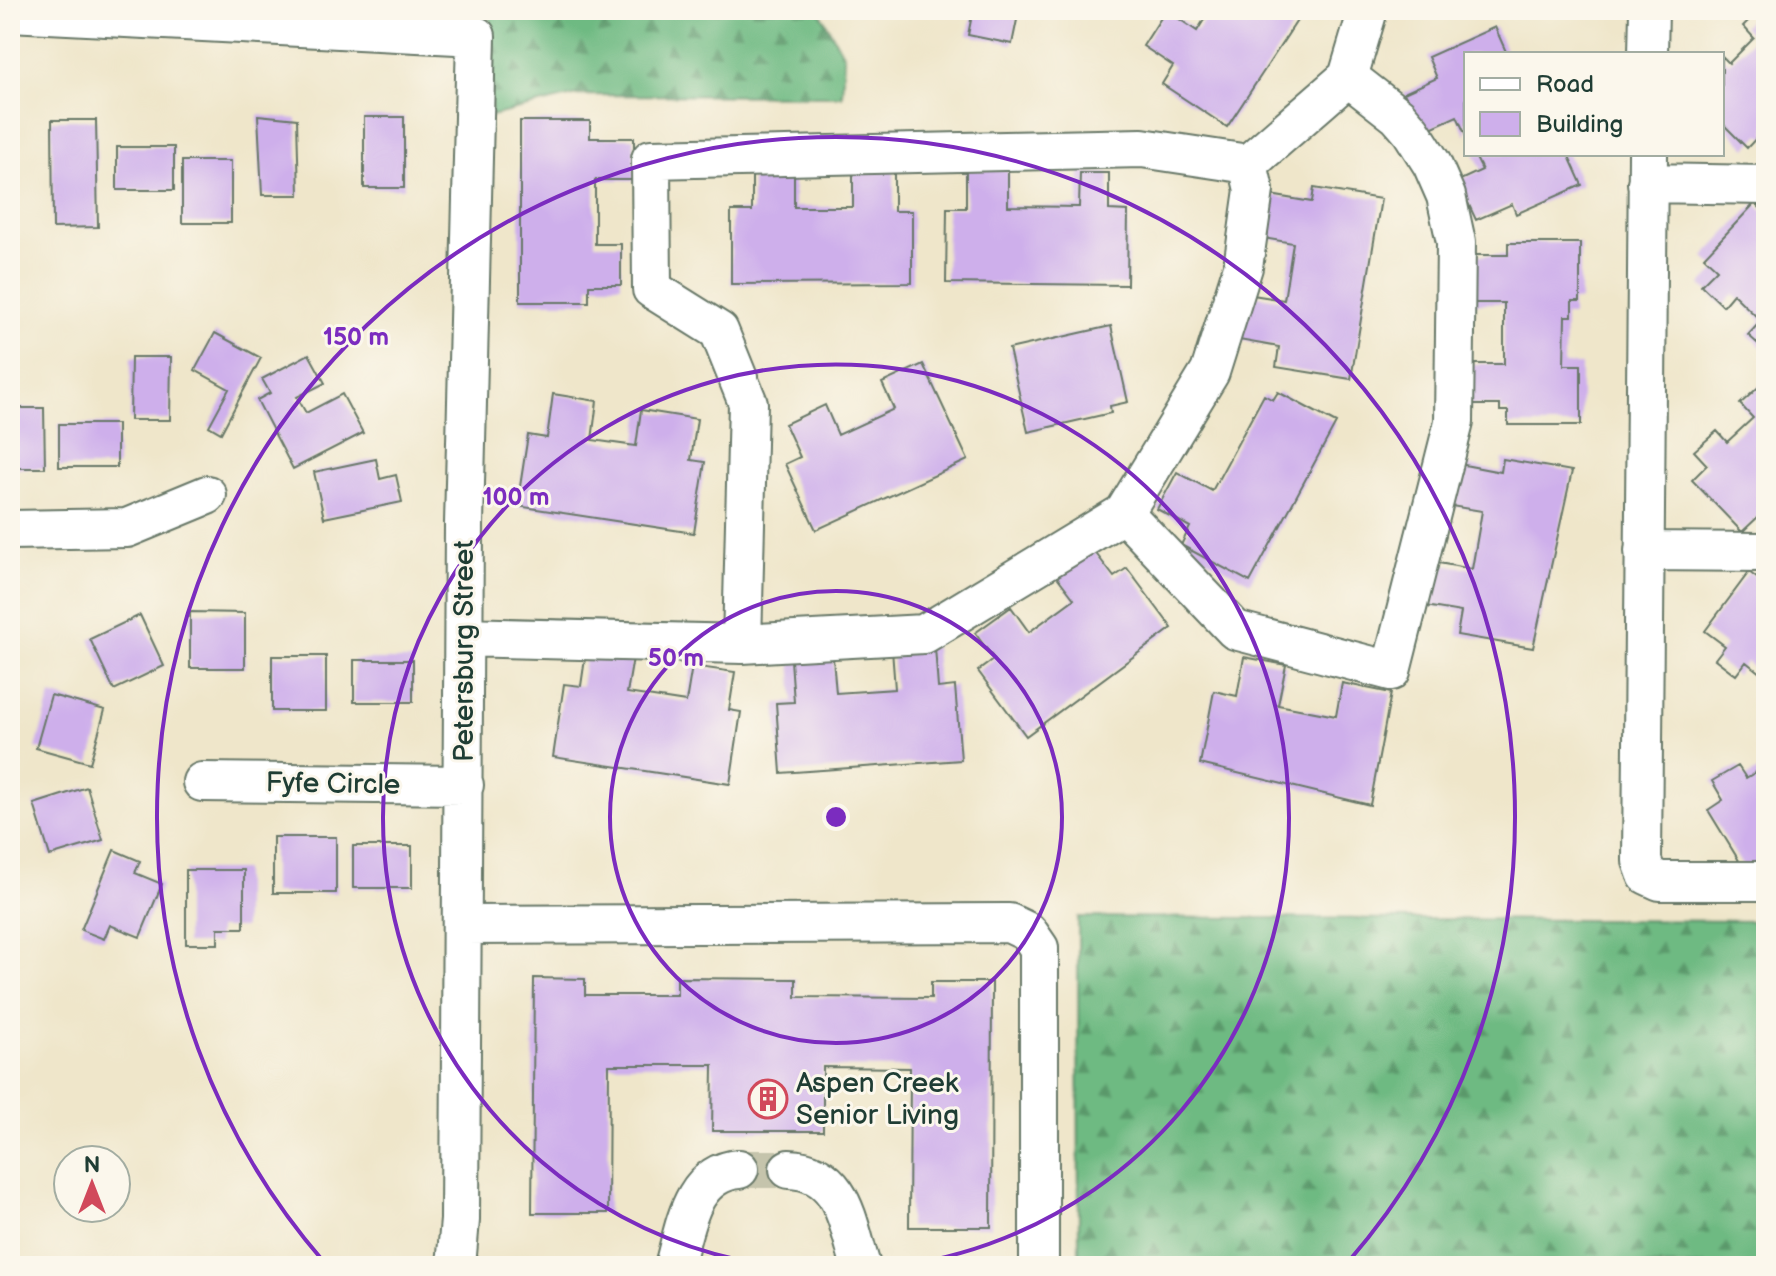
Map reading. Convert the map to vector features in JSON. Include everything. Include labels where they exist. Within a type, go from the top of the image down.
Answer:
[{"type":"street","points":[[1648,52],[1649,10]]},
{"type":"street","points":[[742,644],[748,403],[719,331],[652,289],[651,159],[1142,148],[1248,164],[1348,77],[1367,11]]},
{"type":"street","name":"Petersburg Street","points":[[10,12],[476,36],[464,524],[460,1220],[456,1266]]},
{"type":"street","points":[[1124,513],[1235,630],[1391,671],[1454,422],[1456,242],[1446,196],[1432,164],[1411,131],[1398,116],[1348,77]]},
{"type":"street","points":[[464,637],[742,644],[924,634],[1124,513],[1210,372],[1243,267],[1254,190],[1248,164]]},
{"type":"street","points":[[1766,185],[1648,169],[1642,861],[1647,875],[1660,881],[1766,881]]},
{"type":"street","points":[[10,530],[127,528],[207,495]]},
{"type":"street","points":[[1644,551],[1766,552]]},
{"type":"street","name":"Fyfe Circle","points":[[202,782],[464,785]]},
{"type":"street","points":[[463,925],[1009,923],[1028,932],[1039,948],[1039,1266]]},
{"type":"street","points":[[674,1266],[695,1195],[723,1170],[739,1169]]},
{"type":"street","points":[[789,1169],[804,1169],[822,1178],[838,1194],[861,1266]]},
{"type":"green space","points":[[490,10],[819,10],[844,56],[842,96],[577,95],[491,116]]},
{"type":"green space","points":[[1078,917],[1766,921],[1766,1266],[1079,1266]]},
{"type":"building","points":[[973,10],[1019,10],[1012,44],[968,35]]},
{"type":"building","points":[[1166,10],[1197,31],[1210,10],[1304,10],[1227,127],[1162,84],[1173,66],[1143,46]]},
{"type":"building","points":[[1759,10],[1766,10],[1766,139],[1760,134],[1747,148],[1724,125],[1724,58],[1729,63],[1754,38],[1743,26]]},
{"type":"building","points":[[1495,27],[1506,52],[1464,52],[1464,132],[1457,116],[1422,132],[1404,93],[1437,78],[1428,57]]},
{"type":"building","points":[[258,115],[297,119],[299,195],[262,195]]},
{"type":"building","points":[[364,117],[404,117],[404,188],[364,188]]},
{"type":"building","points":[[52,120],[96,120],[98,227],[53,228]]},
{"type":"building","points":[[520,121],[590,121],[590,138],[634,138],[634,180],[595,180],[595,244],[621,244],[621,285],[589,285],[589,302],[520,302]]},
{"type":"building","points":[[117,147],[174,147],[174,190],[117,190]]},
{"type":"building","points":[[1475,156],[1569,156],[1582,185],[1516,214],[1512,204],[1476,220],[1458,181],[1482,170]]},
{"type":"building","points":[[182,161],[231,161],[231,223],[182,223]]},
{"type":"building","points":[[853,169],[894,169],[894,211],[912,211],[912,283],[731,284],[731,211],[752,211],[752,172],[794,172],[794,207],[853,207]]},
{"type":"building","points":[[966,170],[1008,170],[1008,206],[1079,207],[1080,173],[1109,173],[1109,210],[1128,211],[1127,285],[946,283],[947,208],[966,208]]},
{"type":"building","points":[[1314,188],[1381,199],[1351,379],[1276,367],[1279,347],[1239,340],[1246,294],[1284,300],[1293,243],[1263,238],[1270,195],[1312,202]]},
{"type":"building","points":[[1755,203],[1766,214],[1766,351],[1748,335],[1761,321],[1733,294],[1723,306],[1701,285],[1717,269],[1704,257]]},
{"type":"building","points":[[1508,243],[1580,243],[1580,301],[1572,301],[1572,316],[1565,316],[1564,365],[1581,365],[1581,425],[1508,425],[1508,411],[1500,411],[1500,405],[1469,405],[1469,364],[1504,364],[1504,303],[1470,303],[1470,255],[1508,255]]},
{"type":"building","points":[[1111,326],[1128,402],[1110,406],[1111,413],[1028,432],[1009,349]]},
{"type":"building","points":[[215,333],[261,358],[221,433],[209,426],[229,389],[195,370]]},
{"type":"building","points":[[309,354],[325,383],[297,397],[306,413],[342,394],[363,433],[293,469],[257,400],[270,393],[262,379]]},
{"type":"building","points":[[131,357],[171,357],[170,420],[130,420]]},
{"type":"building","points":[[923,364],[968,460],[816,530],[785,464],[800,457],[785,424],[825,405],[838,435],[894,409],[882,383]]},
{"type":"building","points":[[1763,383],[1766,386],[1766,522],[1760,515],[1742,532],[1692,480],[1707,465],[1694,451],[1717,431],[1727,442],[1753,418],[1740,404]]},
{"type":"building","points":[[1278,392],[1336,423],[1250,582],[1181,545],[1190,527],[1157,509],[1177,472],[1212,491],[1264,395],[1273,400]]},
{"type":"building","points":[[553,394],[597,401],[592,440],[636,446],[641,410],[697,419],[691,460],[705,462],[694,533],[517,506],[528,435],[547,438]]},
{"type":"building","points":[[10,408],[44,408],[45,468],[10,468]]},
{"type":"building","points":[[59,424],[117,424],[117,467],[59,467]]},
{"type":"building","points":[[376,459],[380,479],[396,475],[402,502],[324,518],[314,472]]},
{"type":"building","points":[[1503,459],[1572,471],[1533,648],[1457,635],[1461,612],[1425,606],[1433,562],[1472,569],[1482,511],[1451,506],[1459,464],[1501,472]]},
{"type":"building","points":[[1091,547],[1114,577],[1127,568],[1172,628],[1026,736],[978,671],[994,659],[975,633],[1011,607],[1029,632],[1074,599],[1055,574]]},
{"type":"building","points":[[1749,572],[1766,585],[1766,678],[1746,662],[1736,675],[1715,659],[1725,646],[1705,631]]},
{"type":"building","points":[[190,612],[245,613],[245,668],[190,668]]},
{"type":"building","points":[[140,615],[164,666],[114,690],[90,639]]},
{"type":"building","points":[[587,645],[634,652],[627,693],[686,702],[692,666],[735,672],[729,710],[741,712],[730,784],[553,757],[564,684],[581,686]]},
{"type":"building","points":[[935,647],[938,688],[955,686],[961,760],[781,773],[776,703],[794,702],[791,660],[833,658],[836,693],[895,689],[892,650]]},
{"type":"building","points":[[272,656],[326,656],[326,711],[272,711]]},
{"type":"building","points":[[1244,657],[1286,665],[1278,705],[1336,716],[1342,683],[1391,693],[1370,805],[1200,764],[1214,691],[1237,696]]},
{"type":"building","points":[[354,660],[413,660],[413,702],[354,702]]},
{"type":"building","points":[[51,695],[105,710],[90,763],[36,748]]},
{"type":"building","points":[[1738,766],[1746,778],[1766,766],[1766,859],[1746,872],[1708,810],[1723,800],[1712,781]]},
{"type":"building","points":[[87,787],[103,840],[50,856],[34,804]]},
{"type":"building","points":[[273,837],[336,837],[336,893],[273,893]]},
{"type":"building","points":[[353,846],[412,846],[412,888],[353,888]]},
{"type":"building","points":[[114,850],[140,861],[135,873],[162,884],[140,937],[110,925],[104,939],[81,930]]},
{"type":"building","points":[[186,870],[244,870],[244,928],[218,928],[218,944],[186,944]]},
{"type":"building","name":"Aspen Creek Senior Living","points":[[534,978],[585,979],[585,995],[677,995],[677,978],[796,979],[796,997],[931,998],[931,982],[992,982],[991,1227],[909,1227],[910,1068],[823,1067],[823,1131],[712,1131],[713,1065],[609,1065],[608,1213],[532,1213]]},
{"type":"tunnel","points":[[739,1169],[789,1169]]},
{"type":"place","name":"Aspen Creek Senior Living","points":[[768,1099]]}]
